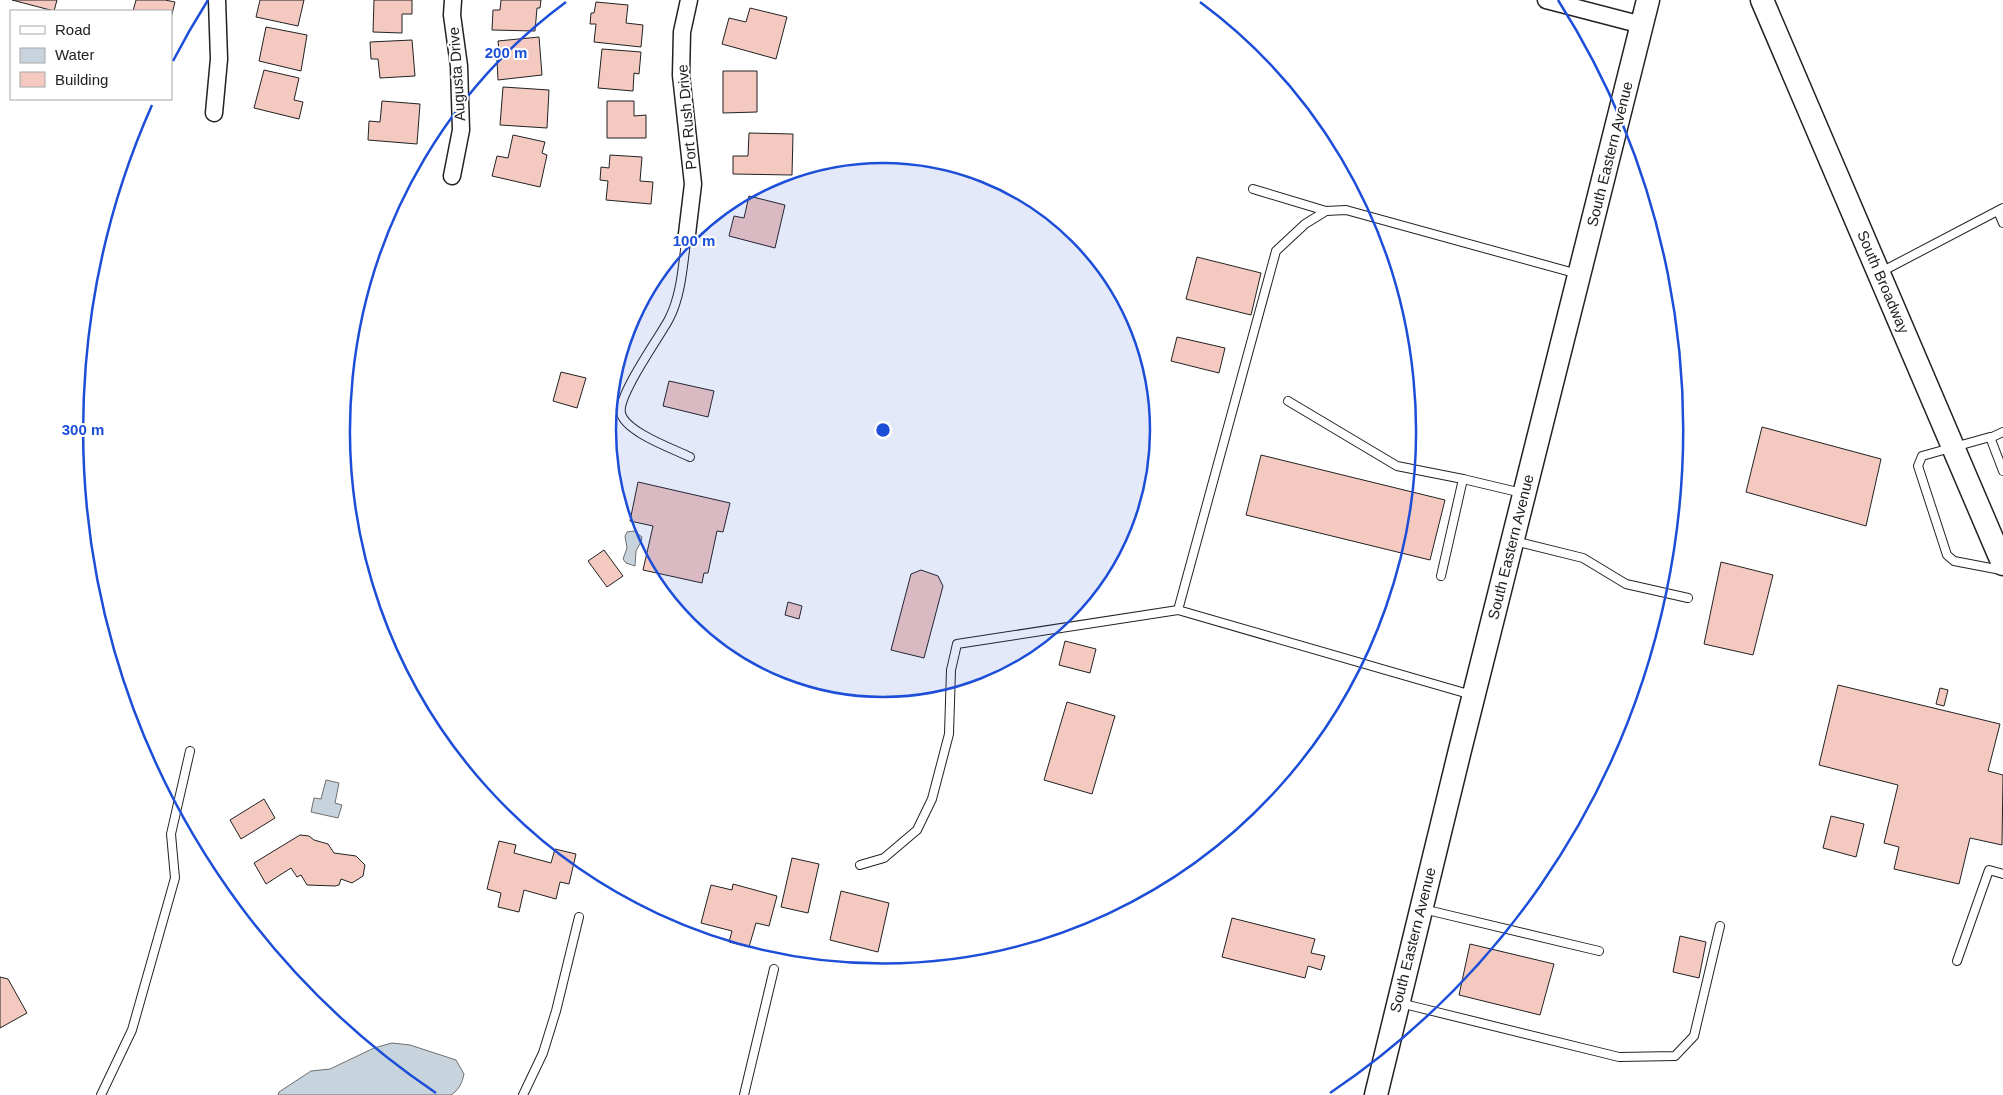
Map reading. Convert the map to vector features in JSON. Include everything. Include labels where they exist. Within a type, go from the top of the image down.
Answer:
[{"type":"street","points":[[214,113],[219,59],[217,0]]},
{"type":"street","name":"Augusta Drive","points":[[452,176],[461,123],[458,66],[452,15],[453,0]]},
{"type":"street","name":"Port Rush Drive","points":[[687,234],[693,184],[681,75],[682,32],[689,0]]},
{"type":"street","points":[[1546,0],[1642,25]]},
{"type":"street","name":"South Eastern Avenue","points":[[1376,1095],[1512,541],[1648,0]]},
{"type":"street","name":"South Broadway","points":[[1762,0],[1953,447],[1993,531],[2003,564]]},
{"type":"lane","points":[[1253,188],[1326,211],[1346,210],[1580,274]]},
{"type":"lane","points":[[1879,273],[2000,210],[2003,223]]},
{"type":"lane","points":[[1178,610],[1276,251],[1305,224],[1326,211]]},
{"type":"lane","points":[[687,234],[677,300],[670,318],[623,396],[620,413],[625,422],[636,431],[690,457]]},
{"type":"lane","points":[[1288,401],[1398,466],[1524,494]]},
{"type":"lane","points":[[2003,432],[1990,438],[1922,456],[1918,466],[1947,555],[1954,560],[2003,571]]},
{"type":"lane","points":[[1990,438],[2003,471]]},
{"type":"lane","points":[[1441,576],[1463,479]]},
{"type":"lane","points":[[1512,541],[1583,558],[1626,584],[1688,598]]},
{"type":"lane","points":[[860,865],[884,858],[917,830],[932,799],[948,734],[950,670],[957,644],[1178,610],[1474,695]]},
{"type":"lane","points":[[102,1095],[132,1030],[175,878],[171,834],[190,751]]},
{"type":"lane","points":[[1957,961],[1989,870],[2003,874]]},
{"type":"lane","points":[[1421,908],[1599,951]]},
{"type":"lane","points":[[523,1095],[543,1054],[556,1011],[579,917]]},
{"type":"lane","points":[[1398,1002],[1619,1057],[1676,1056],[1694,1036],[1720,926]]},
{"type":"lane","points":[[744,1095],[774,969]]},
{"type":"water","points":[[634,531],[642,537],[636,551],[635,566],[626,563],[623,559],[627,548],[625,536],[627,532]]},
{"type":"water","points":[[326,780],[339,783],[335,803],[342,805],[338,818],[311,812],[314,798],[321,799]]},
{"type":"water","points":[[392,1043],[410,1045],[456,1060],[464,1074],[458,1089],[451,1095],[278,1095],[279,1092],[311,1071],[330,1069],[374,1048]]},
{"type":"building","points":[[12,0],[57,0],[54,10]]},
{"type":"building","points":[[136,0],[175,2],[172,14],[172,10],[133,10]]},
{"type":"building","points":[[260,0],[304,0],[298,26],[256,17]]},
{"type":"building","points":[[374,0],[412,0],[412,14],[402,14],[402,33],[373,32]]},
{"type":"building","points":[[501,0],[541,0],[540,8],[537,8],[535,31],[492,30],[493,10],[500,10]]},
{"type":"building","points":[[596,2],[628,5],[626,23],[643,25],[641,47],[594,42],[596,24],[590,24],[591,13],[594,13]]},
{"type":"building","points":[[750,8],[787,17],[776,59],[722,44],[729,18],[746,22]]},
{"type":"building","points":[[266,27],[307,35],[301,71],[259,61]]},
{"type":"building","points":[[539,37],[542,75],[498,80],[497,60],[500,59],[498,41]]},
{"type":"building","points":[[412,40],[415,76],[380,78],[378,59],[371,59],[370,42]]},
{"type":"building","points":[[602,49],[641,52],[639,74],[634,73],[633,91],[598,88]]},
{"type":"building","points":[[264,70],[299,78],[294,100],[303,102],[299,119],[254,108]]},
{"type":"building","points":[[723,71],[757,71],[757,112],[723,113]]},
{"type":"building","points":[[503,87],[549,90],[547,128],[500,125]]},
{"type":"building","points":[[382,101],[420,104],[417,144],[368,140],[369,121],[380,122]]},
{"type":"building","points":[[607,101],[634,101],[634,116],[646,115],[646,138],[607,138]]},
{"type":"building","points":[[749,133],[793,134],[792,175],[733,174],[733,156],[748,156]]},
{"type":"building","points":[[513,135],[545,142],[542,153],[547,155],[540,187],[492,176],[497,156],[508,158]]},
{"type":"building","points":[[610,155],[642,157],[640,181],[653,182],[651,204],[606,200],[608,181],[600,180],[601,167],[609,168]]},
{"type":"building","points":[[749,196],[785,205],[775,248],[729,236],[734,216],[744,218]]},
{"type":"building","points":[[1197,257],[1261,273],[1251,315],[1186,299]]},
{"type":"building","points":[[1177,337],[1225,348],[1219,373],[1171,361]]},
{"type":"building","points":[[561,372],[586,378],[577,408],[553,401]]},
{"type":"building","points":[[669,381],[714,391],[708,417],[663,406]]},
{"type":"building","points":[[1762,427],[1881,459],[1866,526],[1746,492]]},
{"type":"building","points":[[1261,455],[1445,500],[1430,560],[1246,515]]},
{"type":"building","points":[[638,482],[730,503],[723,532],[717,531],[708,573],[704,573],[702,583],[643,570],[653,526],[630,521]]},
{"type":"building","points":[[604,550],[623,576],[607,587],[588,561]]},
{"type":"building","points":[[1721,562],[1773,575],[1753,655],[1704,644]]},
{"type":"building","points":[[921,570],[938,576],[943,586],[924,658],[891,650],[911,574]]},
{"type":"building","points":[[788,602],[802,606],[799,619],[785,615]]},
{"type":"building","points":[[1065,641],[1096,649],[1090,673],[1059,665]]},
{"type":"building","points":[[1838,685],[2000,724],[1988,771],[2003,775],[2002,845],[1970,838],[1959,884],[1894,869],[1899,847],[1884,843],[1898,785],[1819,765]]},
{"type":"building","points":[[1940,688],[1948,690],[1944,706],[1936,704]]},
{"type":"building","points":[[1067,702],[1115,716],[1092,794],[1044,780]]},
{"type":"building","points":[[264,799],[275,818],[241,839],[230,820]]},
{"type":"building","points":[[1831,816],[1864,824],[1856,857],[1823,848]]},
{"type":"building","points":[[300,835],[309,836],[314,840],[328,844],[334,853],[356,856],[365,865],[363,876],[352,883],[341,879],[339,885],[335,886],[307,885],[301,875],[297,877],[291,868],[266,884],[254,863]]},
{"type":"building","points":[[499,841],[516,845],[514,853],[551,863],[555,849],[576,854],[569,884],[560,882],[556,899],[524,890],[519,912],[498,907],[501,893],[487,889]]},
{"type":"building","points":[[792,858],[819,864],[808,913],[781,907]]},
{"type":"building","points":[[733,884],[777,896],[769,926],[756,923],[749,947],[729,942],[732,931],[701,923],[711,885],[732,890]]},
{"type":"building","points":[[841,891],[889,903],[878,952],[830,940]]},
{"type":"building","points":[[1232,918],[1315,939],[1311,953],[1325,956],[1321,970],[1308,966],[1305,978],[1222,957]]},
{"type":"building","points":[[1680,936],[1706,942],[1699,978],[1673,972]]},
{"type":"building","points":[[1470,944],[1554,964],[1540,1015],[1459,995]]},
{"type":"building","points":[[0,977],[8,979],[27,1013],[0,1028]]}]
